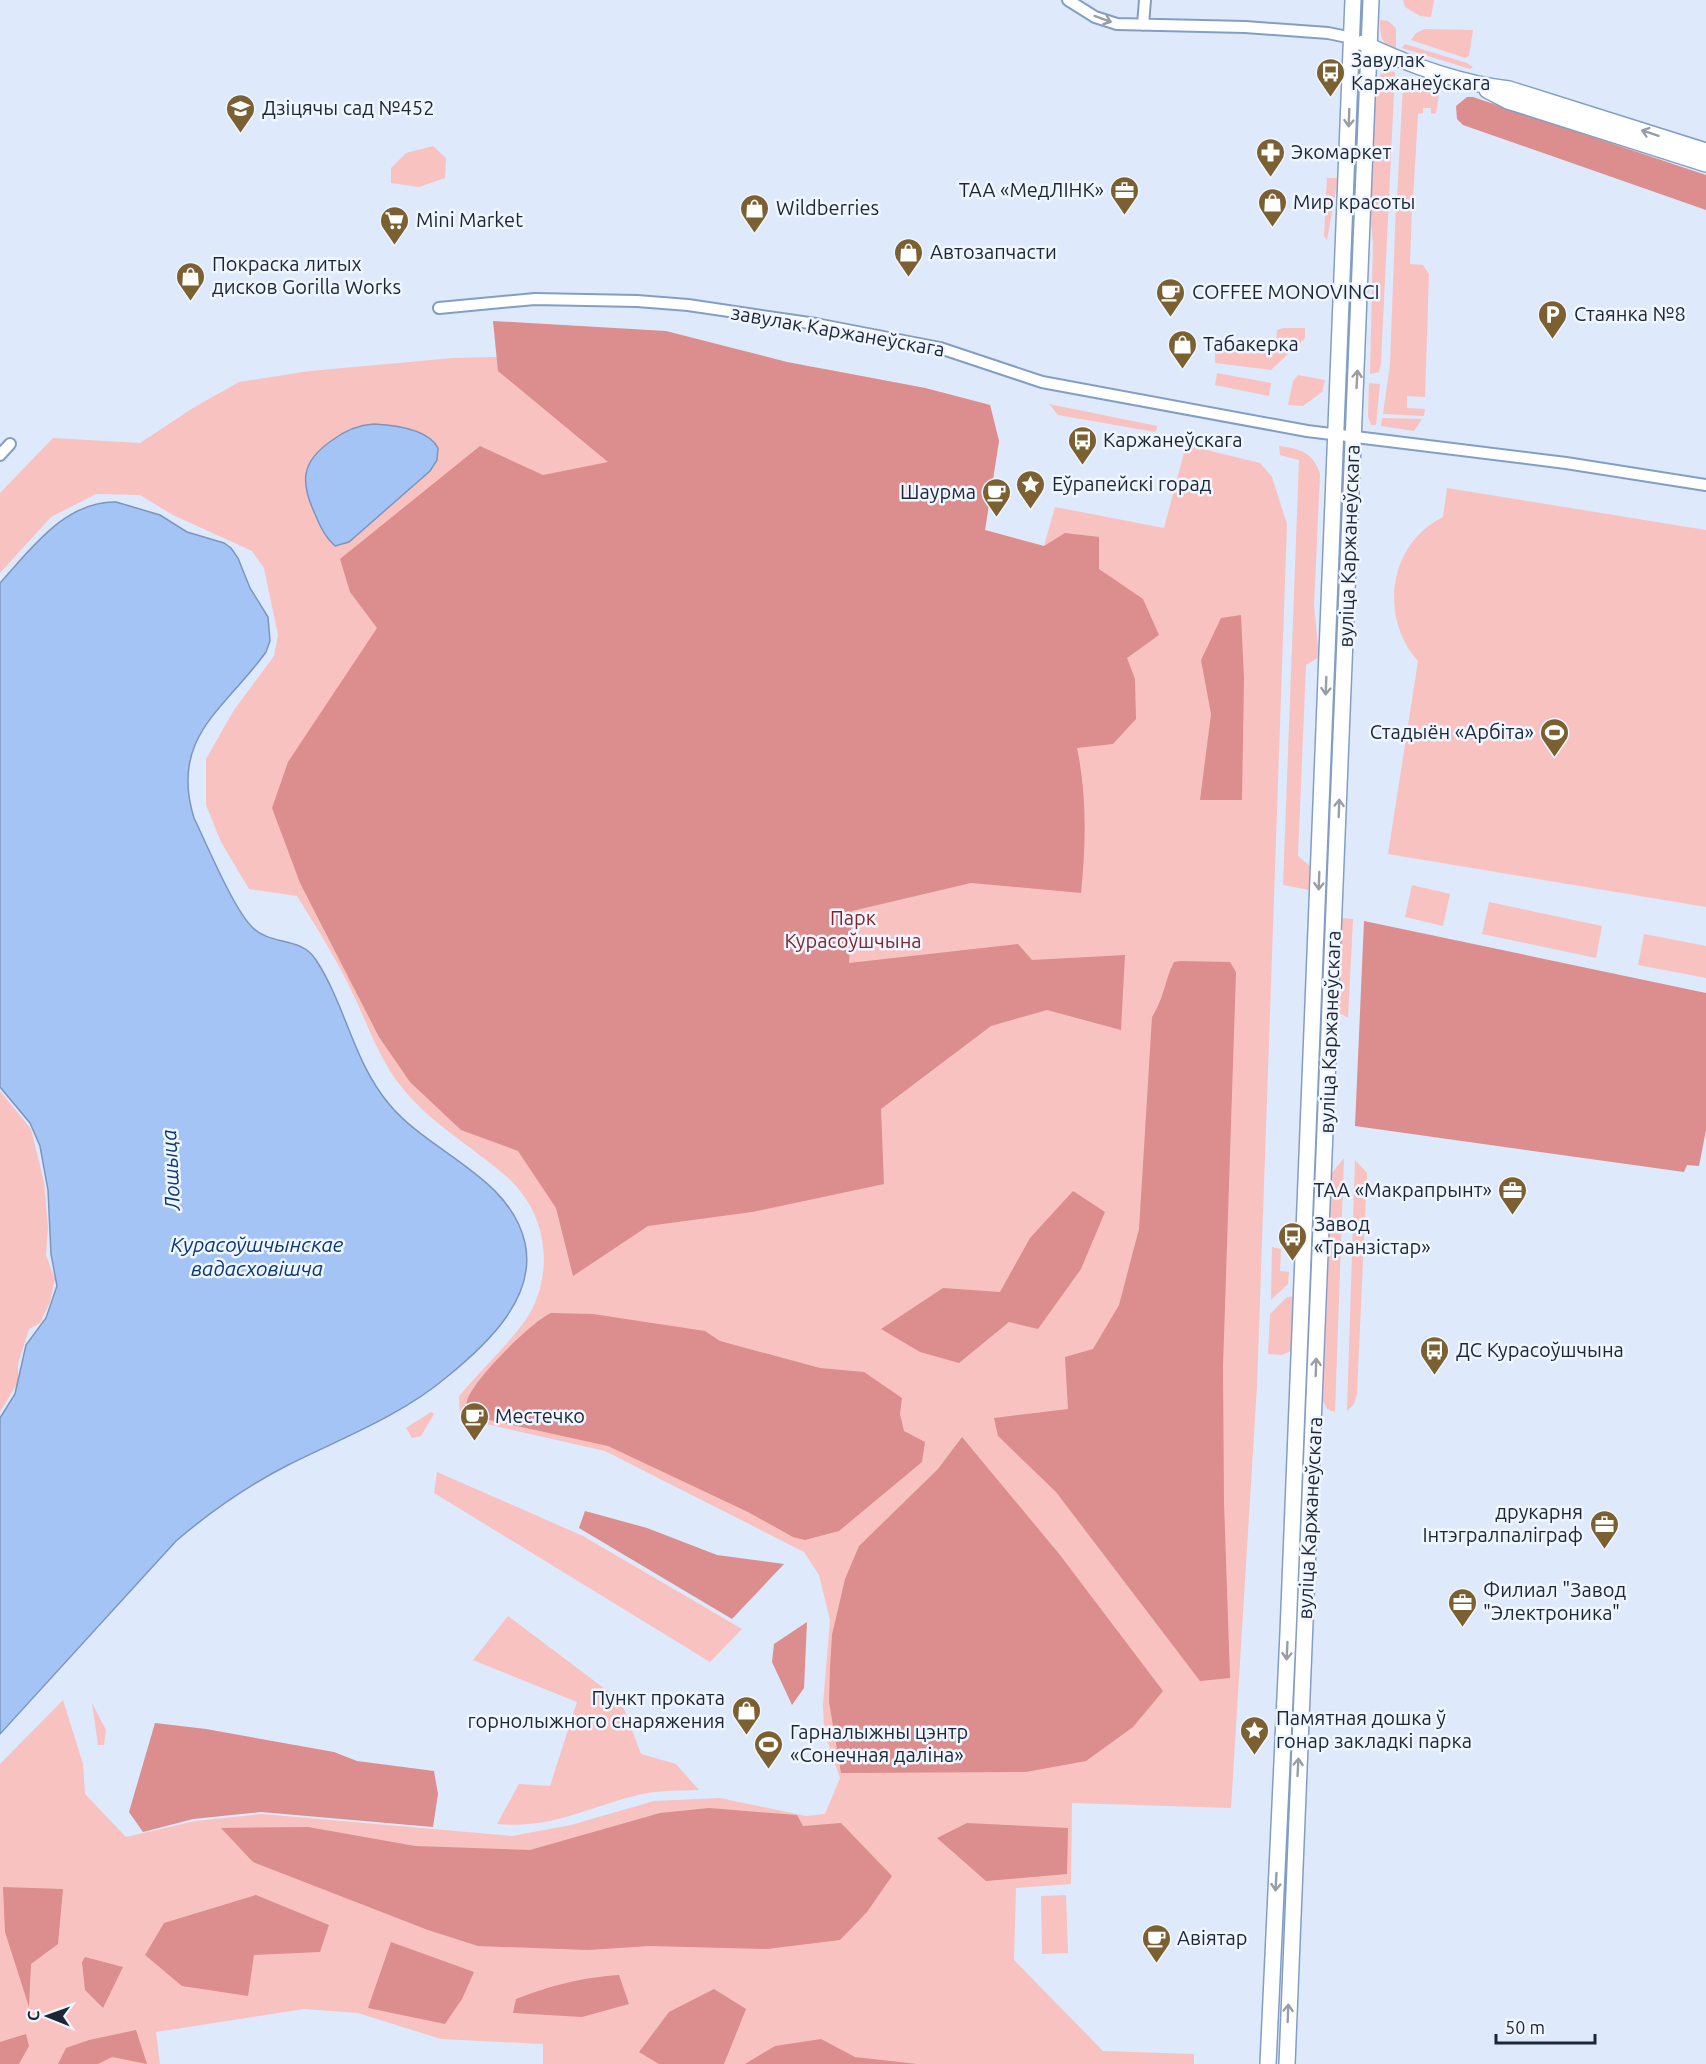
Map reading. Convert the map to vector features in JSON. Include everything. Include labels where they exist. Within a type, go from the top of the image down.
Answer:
[{"type":"main road","name":"вуліца Каржанеўскага","points":[[1268,2064],[1318,904],[1353,0]]},
{"type":"main road","name":"вуліца Каржанеўскага","points":[[1287,2064],[1295,1826],[1336,908],[1371,0]]},
{"type":"main road","points":[[1352,38],[1400,61],[1479,86],[1508,101],[1706,164]]},
{"type":"main road","points":[[1479,86],[1509,89],[1706,151]]},
{"type":"street","points":[[1068,0],[1104,21],[1143,25],[1264,28],[1328,33],[1352,38]]},
{"type":"street","points":[[1143,25],[1144,0]]},
{"type":"street","name":"завулак Каржанеўскага","points":[[439,308],[535,299],[637,301],[700,307],[816,324],[940,348],[1042,382],[1336,436],[1566,463],[1706,485]]},
{"type":"street","points":[[0,455],[10,444]]},
{"type":"street","points":[[1318,904],[1336,908]]},
{"type":"street","points":[[1308,1139],[1326,1141]]},
{"type":"street","points":[[1296,1425],[1314,1426]]},
{"type":"street","points":[[1279,1824],[1295,1826]]},
{"type":"green space","points":[[1403,0],[1434,0],[1431,17],[1420,16],[1405,7]]},
{"type":"green space","points":[[1380,20],[1388,21],[1396,28],[1396,51],[1382,38]]},
{"type":"green space","points":[[1425,29],[1473,30],[1469,56],[1465,58],[1411,40],[1416,33]]},
{"type":"green space","points":[[1405,44],[1467,63],[1473,67],[1470,69],[1402,48]]},
{"type":"green space","points":[[1387,71],[1395,72],[1381,363],[1379,372],[1370,374],[1373,244],[1368,190],[1375,78]]},
{"type":"green space","points":[[1408,79],[1437,90],[1439,95],[1436,113],[1431,114],[1431,108],[1423,108],[1423,113],[1418,114],[1413,200],[1397,199],[1403,84]]},
{"type":"green space","points":[[433,146],[446,158],[445,178],[419,187],[391,183],[391,168],[406,153]]},
{"type":"green space","points":[[1327,178],[1338,178],[1327,240],[1324,236]]},
{"type":"green space","points":[[1396,204],[1412,205],[1410,264],[1423,265],[1429,274],[1425,397],[1407,396],[1407,408],[1425,409],[1424,416],[1383,414],[1390,364]]},
{"type":"green space","points":[[1305,328],[1305,338],[1271,370],[1215,363],[1215,351],[1268,353],[1276,347],[1277,330]]},
{"type":"green space","name":"Парк Курасоўшчына","points":[[651,353],[825,369],[925,388],[990,405],[999,441],[985,530],[1044,546],[1055,507],[1164,528],[1186,445],[1260,463],[1272,477],[1287,524],[1257,1386],[1231,1808],[1072,1803],[1071,1884],[1016,1888],[1014,1960],[1103,2051],[1194,2054],[1194,2064],[543,2064],[543,2044],[441,2039],[358,2013],[304,2009],[156,2032],[160,2064],[0,2064],[0,1764],[63,1700],[83,1764],[85,1794],[126,1837],[195,1821],[262,1814],[512,1836],[571,1825],[654,1801],[720,1798],[806,1816],[825,1814],[840,1778],[824,1731],[823,1704],[830,1620],[819,1575],[804,1552],[605,1451],[460,1418],[459,1396],[518,1331],[535,1303],[544,1265],[539,1226],[521,1192],[507,1177],[440,1125],[415,1103],[395,1079],[340,969],[297,896],[249,889],[221,842],[206,805],[206,759],[234,710],[274,656],[278,635],[264,568],[252,551],[173,515],[140,495],[96,494],[51,517],[0,573],[0,493],[53,438],[140,443],[193,408],[239,382],[310,371],[453,358]]},
{"type":"green space","points":[[1217,373],[1271,383],[1269,396],[1215,385]]},
{"type":"green space","points":[[1298,375],[1325,380],[1322,392],[1303,406],[1288,405],[1293,381]]},
{"type":"green space","points":[[1369,383],[1380,384],[1376,425],[1371,425],[1368,416]]},
{"type":"green space","points":[[1049,404],[1157,426],[1157,429],[1155,432],[1058,415]]},
{"type":"green space","points":[[1382,418],[1422,419],[1414,431],[1381,426]]},
{"type":"green space","points":[[1279,446],[1310,456],[1320,474],[1314,606],[1319,657],[1306,665],[1298,856],[1310,866],[1309,890],[1283,885],[1299,460],[1280,455]]},
{"type":"green space","name":"Стадыён «Арбіта»","points":[[1447,488],[1706,530],[1706,907],[1388,854],[1418,661],[1406,644],[1398,624],[1394,604],[1395,583],[1410,545],[1425,529],[1443,517]]},
{"type":"green space","points":[[1412,885],[1450,894],[1443,926],[1405,917]]},
{"type":"green space","points":[[1489,902],[1602,926],[1596,958],[1482,934]]},
{"type":"green space","points":[[1342,918],[1353,919],[1348,1018],[1338,1012]]},
{"type":"green space","points":[[1644,934],[1706,946],[1706,978],[1638,965]]},
{"type":"green space","points":[[0,1091],[31,1129],[44,1182],[48,1228],[46,1255],[55,1279],[50,1302],[40,1323],[29,1329],[18,1364],[18,1382],[0,1412]]},
{"type":"green space","points":[[1344,1158],[1335,1412],[1327,1409],[1323,1401],[1332,1173]]},
{"type":"green space","points":[[1355,1160],[1367,1173],[1357,1394],[1354,1404],[1347,1411]]},
{"type":"green space","points":[[1272,1247],[1281,1249],[1280,1271],[1289,1272],[1288,1284],[1271,1300]]},
{"type":"green space","points":[[1296,1296],[1293,1350],[1282,1355],[1268,1354],[1270,1314],[1287,1297]]},
{"type":"green space","points":[[431,1412],[434,1414],[421,1436],[412,1438],[406,1428]]},
{"type":"green space","points":[[437,1472],[583,1536],[742,1629],[710,1662],[434,1493]]},
{"type":"green space","points":[[508,1616],[621,1701],[641,1754],[676,1764],[699,1790],[648,1793],[538,1823],[497,1824],[519,1784],[550,1786],[577,1702],[473,1660]]},
{"type":"green space","points":[[92,1703],[106,1730],[104,1745],[98,1745]]},
{"type":"green space","points":[[1066,1895],[1068,1953],[1042,1954],[1041,1896]]},
{"type":"shaded area","points":[[1467,97],[1473,97],[1706,175],[1706,210],[1463,125],[1457,119],[1456,106]]},
{"type":"shaded area","points":[[493,321],[666,331],[787,362],[925,388],[990,405],[999,441],[985,530],[1044,546],[1065,533],[1099,537],[1099,569],[1143,599],[1159,635],[1127,658],[1135,679],[1136,719],[1113,744],[1077,748],[1083,784],[1085,820],[1081,893],[971,883],[852,911],[849,963],[1018,944],[1032,960],[1125,955],[1121,1030],[1047,1010],[991,1026],[881,1109],[884,1184],[752,1212],[648,1226],[573,1276],[556,1208],[518,1151],[461,1130],[410,1082],[379,1037],[300,883],[272,808],[288,762],[377,628],[350,592],[340,559],[480,446],[543,475],[608,462],[498,371]]},
{"type":"shaded area","points":[[1241,615],[1244,679],[1242,800],[1200,800],[1211,714],[1201,660],[1221,618]]},
{"type":"shaded area","points":[[1364,921],[1706,993],[1706,1130],[1699,1166],[1687,1165],[1684,1172],[1355,1126]]},
{"type":"shaded area","points":[[1174,962],[1230,962],[1236,972],[1223,1367],[1224,1502],[1230,1678],[1200,1681],[1056,1492],[998,1436],[994,1418],[1068,1409],[1065,1357],[1093,1349],[1119,1305],[1139,1229],[1152,1017],[1160,1002]]},
{"type":"shaded area","points":[[1073,1191],[1105,1212],[1081,1269],[1038,1329],[1009,1322],[959,1363],[920,1352],[881,1329],[943,1288],[1000,1292],[1030,1238]]},
{"type":"shaded area","points":[[551,1313],[593,1314],[705,1331],[720,1341],[820,1368],[864,1372],[902,1398],[900,1414],[904,1431],[925,1442],[922,1462],[839,1531],[805,1540],[793,1537],[748,1512],[608,1446],[467,1415],[467,1401],[471,1392],[491,1366],[517,1339]]},
{"type":"shaded area","points":[[962,1437],[1060,1555],[1163,1691],[1133,1727],[1086,1761],[1026,1772],[841,1773],[829,1702],[832,1635],[845,1579],[859,1546],[938,1469]]},
{"type":"shaded area","points":[[585,1511],[647,1528],[717,1555],[784,1564],[732,1619],[579,1528]]},
{"type":"shaded area","points":[[807,1622],[804,1688],[792,1705],[772,1662],[774,1644]]},
{"type":"shaded area","points":[[155,1723],[206,1729],[334,1752],[357,1761],[434,1771],[438,1794],[433,1827],[261,1812],[193,1819],[143,1832],[129,1812]]},
{"type":"shaded area","points":[[709,1808],[797,1815],[803,1826],[841,1823],[892,1876],[867,1912],[840,1940],[767,1949],[650,1946],[588,1950],[478,1946],[428,1930],[253,1862],[221,1828],[308,1827],[415,1846],[530,1850],[660,1813]]},
{"type":"shaded area","points":[[967,1823],[1068,1828],[1067,1874],[986,1881],[937,1838]]},
{"type":"shaded area","points":[[3,1887],[63,1889],[58,1944],[31,1964],[29,2007],[5,1932]]},
{"type":"shaded area","points":[[256,1895],[329,1925],[320,1952],[254,1955],[248,1996],[182,1986],[145,1955],[164,1923]]},
{"type":"shaded area","points":[[391,1942],[474,1972],[462,1999],[445,2024],[368,2008]]},
{"type":"shaded area","points":[[85,1957],[123,1967],[103,2008],[85,1990],[82,1962]]},
{"type":"shaded area","points":[[619,1975],[629,2004],[582,2017],[513,2013],[516,1999],[529,1994],[579,1980]]},
{"type":"shaded area","points":[[714,1989],[746,2009],[724,2064],[659,2064],[639,2052],[669,2012]]},
{"type":"shaded area","points":[[136,2030],[147,2064],[112,2057],[98,2064],[58,2064],[66,2048],[89,2040]]},
{"type":"shaded area","points":[[26,2034],[29,2046],[19,2064],[0,2064],[0,2042]]},
{"type":"shaded area","points":[[821,2039],[855,2057],[917,2064],[745,2064],[775,2046]]},
{"type":"water","points":[[374,424],[409,429],[426,436],[438,448],[437,460],[430,471],[349,542],[335,546],[323,531],[310,503],[306,473],[321,449],[341,434],[356,427]]},
{"type":"water","name":"Курасоўшчынскае вадасховішча","points":[[116,502],[160,515],[187,532],[224,543],[231,548],[238,558],[250,588],[268,617],[270,641],[266,652],[205,726],[195,745],[189,766],[188,790],[194,818],[229,892],[246,919],[261,934],[294,944],[310,952],[335,996],[358,1052],[377,1087],[389,1104],[406,1121],[486,1182],[503,1200],[516,1220],[525,1243],[527,1263],[516,1301],[492,1335],[463,1364],[411,1403],[273,1473],[216,1509],[189,1530],[176,1541],[0,1734],[0,1418],[15,1394],[26,1345],[46,1318],[57,1286],[51,1254],[48,1190],[40,1146],[30,1123],[0,1087],[0,583],[50,529],[65,518],[81,509]]},
{"type":"place","name":"Завулак Каржанеўскага","points":[[1330,98]]},
{"type":"place","name":"Дзіцячы сад №452","points":[[241,134]]},
{"type":"place","name":"Экомаркет","points":[[1270,178]]},
{"type":"place","name":"ТАА «МедЛІНК»","points":[[1125,216]]},
{"type":"place","name":"Мир красоты","points":[[1272,228]]},
{"type":"place","name":"Wildberries","points":[[755,234]]},
{"type":"place","name":"Mini Market","points":[[395,246]]},
{"type":"place","name":"Автозапчасти","points":[[909,278]]},
{"type":"place","name":"Покраска литых дисков Gorilla Works","points":[[191,302]]},
{"type":"place","name":"COFFEE MONOVINCI","points":[[1171,318]]},
{"type":"place","name":"Стаянка №8","points":[[1553,340]]},
{"type":"place","name":"Табакерка","points":[[1182,370]]},
{"type":"place","name":"Каржанеўскага","points":[[1082,466]]},
{"type":"place","name":"Еўрапейскі горад","points":[[1031,510]]},
{"type":"place","name":"Шаурма","points":[[997,518]]},
{"type":"place","name":"Стадыён «Арбіта»","points":[[1555,758]]},
{"type":"place","name":"ТАА «Макрапрынт»","points":[[1513,1216]]},
{"type":"place","name":"Завод «Транзістар»","points":[[1293,1262]]},
{"type":"place","name":"ДС Курасоўшчына","points":[[1435,1376]]},
{"type":"place","name":"Местечко","points":[[474,1442]]},
{"type":"place","name":"друкарня Інтэгралпаліграф","points":[[1604,1550]]},
{"type":"place","name":"Филиал \"Завод \"Электроника\"","points":[[1462,1628]]},
{"type":"place","name":"Пункт проката горнолыжного снаряжения","points":[[746,1736]]},
{"type":"place","name":"Памятная дошка ў гонар закладкі парка","points":[[1255,1756]]},
{"type":"place","name":"Гарналыжны цэнтр «Сонечная даліна»","points":[[769,1770]]},
{"type":"place","name":"Авіятар","points":[[1156,1964]]},
{"type":"water label","name":"Лошыца","points":[[171,1170]]}]
